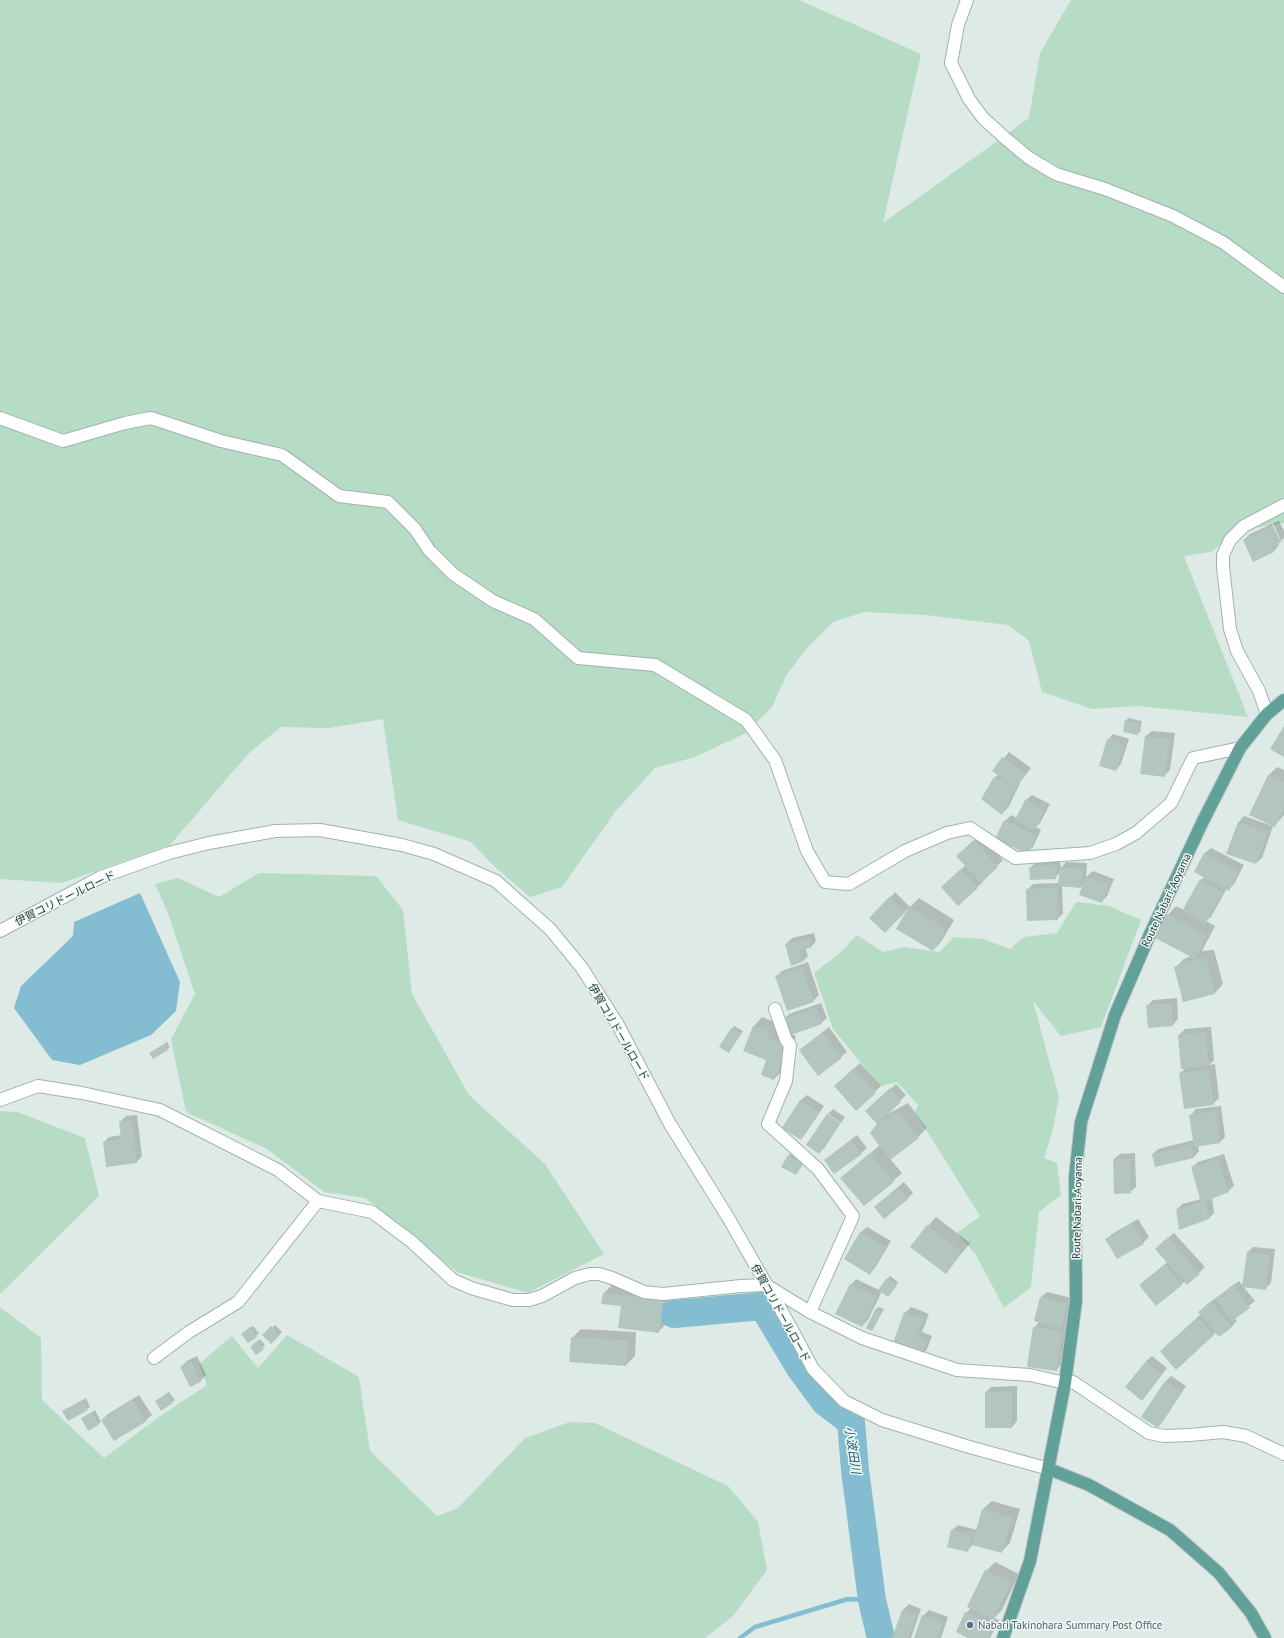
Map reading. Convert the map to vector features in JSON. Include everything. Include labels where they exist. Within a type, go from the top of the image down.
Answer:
[{"type":"main road","name":"Route Nabari-Aoyama","points":[[1003,1638],[1030,1561],[1065,1383],[1076,1301],[1075,1177],[1082,1122],[1115,1015],[1150,934],[1199,830],[1240,748],[1267,714],[1284,700]]},
{"type":"main road","points":[[1049,1469],[1089,1485],[1170,1530],[1219,1573],[1251,1613],[1265,1638]]},
{"type":"street","points":[[967,0],[958,25],[951,63],[969,99],[983,118],[1005,138],[1029,158],[1056,174],[1105,189],[1173,216],[1218,240],[1284,287]]},
{"type":"street","points":[[0,418],[63,441],[125,423],[151,418],[221,441],[282,455],[339,496],[388,502],[415,529],[429,550],[453,574],[493,601],[534,619],[578,658],[656,665],[746,720],[775,760],[807,851],[825,882],[849,884],[905,851],[947,833],[970,828],[1014,858],[1090,853],[1116,844],[1136,833],[1170,803],[1193,758],[1240,748]]},
{"type":"street","points":[[1267,714],[1259,691],[1236,651],[1230,629],[1223,568],[1223,554],[1230,540],[1244,526],[1284,505]]},
{"type":"street","name":"伊賀コリドールロード","points":[[0,930],[101,877],[169,853],[209,843],[275,831],[320,830],[402,844],[434,854],[496,881],[550,929],[582,968],[618,1025],[670,1124],[729,1219],[813,1369],[844,1400],[882,1420],[966,1446],[1049,1469]]},
{"type":"street","points":[[775,1009],[786,1040],[790,1045],[786,1081],[768,1124],[818,1169],[853,1216],[810,1312]]},
{"type":"street","points":[[0,1100],[38,1086],[160,1110],[278,1170],[318,1201],[372,1212],[412,1242],[453,1280],[471,1288],[513,1300],[529,1300],[542,1296],[575,1278],[590,1274],[605,1276],[644,1292],[663,1294],[766,1285],[810,1312],[862,1338],[957,1370],[1030,1375],[1065,1383],[1073,1382],[1149,1433],[1164,1436],[1177,1436],[1223,1432],[1246,1436],[1284,1454]]},
{"type":"street","points":[[154,1358],[189,1332],[238,1302],[318,1201]]},
{"type":"green space","points":[[0,0],[799,0],[921,54],[883,223],[1029,118],[1040,53],[1071,0],[1284,0],[1284,523],[1237,531],[1211,552],[1184,556],[1248,717],[1137,706],[1092,709],[1042,692],[1029,641],[1008,625],[926,615],[864,612],[833,622],[805,650],[786,676],[772,707],[746,733],[695,757],[655,768],[615,812],[562,887],[530,897],[495,867],[471,842],[398,820],[383,719],[329,728],[281,727],[248,754],[170,845],[62,883],[0,879]]},
{"type":"green space","points":[[259,873],[376,876],[403,910],[412,994],[469,1095],[545,1164],[604,1254],[528,1293],[457,1272],[365,1198],[324,1192],[267,1149],[186,1112],[171,1039],[195,994],[168,913],[155,884],[178,878],[219,897]]},
{"type":"green space","points":[[1076,902],[1109,906],[1141,920],[1101,1027],[1061,1036],[1033,1001],[1059,1097],[1053,1129],[1044,1158],[1057,1163],[1061,1195],[1039,1212],[1031,1287],[1004,1308],[976,1255],[957,1233],[980,1216],[915,1112],[918,1105],[897,1082],[880,1086],[833,1029],[814,973],[840,953],[857,935],[883,952],[904,947],[939,952],[954,937],[983,939],[1010,949],[1024,937],[1057,933]]},
{"type":"green space","points":[[0,1111],[17,1112],[85,1138],[99,1196],[0,1294]]},
{"type":"green space","points":[[0,1307],[41,1338],[42,1400],[104,1458],[163,1414],[207,1385],[199,1364],[232,1336],[258,1368],[287,1335],[359,1377],[370,1451],[437,1516],[458,1508],[525,1438],[570,1422],[595,1423],[728,1486],[758,1522],[767,1570],[733,1616],[705,1638],[0,1638]]},
{"type":"water","points":[[140,893],[180,982],[176,1011],[151,1035],[80,1065],[52,1060],[14,1008],[21,986],[73,936],[74,922]]},
{"type":"building","points":[[1273,526],[1281,542],[1272,547],[1274,552],[1253,562],[1243,540]]},
{"type":"building","points":[[1125,720],[1140,723],[1138,735],[1123,732]]},
{"type":"building","points":[[1284,726],[1284,757],[1270,749]]},
{"type":"building","points":[[1145,736],[1170,739],[1165,777],[1140,774]]},
{"type":"building","points":[[1107,739],[1124,745],[1116,771],[1099,766]]},
{"type":"building","points":[[1002,757],[1026,774],[1016,788],[992,771]]},
{"type":"building","points":[[1268,775],[1284,782],[1284,806],[1275,827],[1249,815]]},
{"type":"building","points":[[994,777],[1016,788],[1002,815],[981,799]]},
{"type":"building","points":[[1025,800],[1045,810],[1034,830],[1015,820]]},
{"type":"building","points":[[1004,820],[1036,836],[1027,854],[995,839]]},
{"type":"building","points":[[1238,822],[1268,832],[1256,864],[1226,854]]},
{"type":"building","points":[[974,840],[998,867],[981,883],[956,856]]},
{"type":"building","points":[[1204,853],[1239,871],[1229,891],[1194,872]]},
{"type":"building","points":[[1055,866],[1056,879],[1030,880],[1029,867]]},
{"type":"building","points":[[1060,867],[1082,869],[1081,888],[1058,886]]},
{"type":"building","points":[[961,869],[978,888],[958,906],[941,887]]},
{"type":"building","points":[[1086,876],[1109,884],[1102,903],[1079,895]]},
{"type":"building","points":[[1200,879],[1223,892],[1205,924],[1182,911]]},
{"type":"building","points":[[1057,888],[1058,920],[1027,921],[1026,889]]},
{"type":"building","points":[[889,897],[905,912],[885,933],[869,918]]},
{"type":"building","points":[[909,906],[946,929],[933,951],[896,929]]},
{"type":"building","points":[[1167,914],[1207,935],[1195,959],[1155,938]]},
{"type":"building","points":[[809,938],[811,948],[799,950],[802,962],[791,966],[785,944]]},
{"type":"building","points":[[1206,958],[1215,994],[1183,1002],[1174,967],[1195,959]]},
{"type":"building","points":[[802,967],[814,1002],[787,1011],[775,976]]},
{"type":"building","points":[[1171,1003],[1173,1026],[1148,1028],[1146,1005]]},
{"type":"building","points":[[816,1007],[822,1024],[788,1036],[782,1020]]},
{"type":"building","points":[[753,1026],[769,1032],[767,1037],[788,1045],[774,1080],[761,1075],[766,1060],[743,1051]]},
{"type":"building","points":[[731,1028],[741,1033],[729,1053],[719,1047]]},
{"type":"building","points":[[823,1032],[842,1058],[818,1076],[799,1050]]},
{"type":"building","points":[[1206,1032],[1209,1066],[1181,1069],[1178,1035]]},
{"type":"building","points":[[165,1044],[168,1050],[153,1059],[149,1053]]},
{"type":"building","points":[[854,1068],[876,1093],[856,1111],[834,1086]]},
{"type":"building","points":[[1209,1069],[1214,1105],[1184,1109],[1179,1073]]},
{"type":"building","points":[[890,1088],[901,1102],[877,1124],[865,1111]]},
{"type":"building","points":[[800,1100],[819,1112],[801,1140],[782,1128]]},
{"type":"building","points":[[899,1111],[919,1138],[890,1160],[870,1133],[877,1124]]},
{"type":"building","points":[[1216,1111],[1220,1143],[1194,1147],[1189,1115]]},
{"type":"building","points":[[827,1114],[840,1123],[819,1154],[806,1145]]},
{"type":"building","points":[[132,1120],[137,1163],[106,1167],[103,1142],[121,1139],[119,1121]]},
{"type":"building","points":[[851,1140],[862,1154],[834,1174],[824,1160]]},
{"type":"building","points":[[1191,1145],[1194,1158],[1155,1167],[1152,1154]]},
{"type":"building","points":[[870,1153],[894,1182],[864,1206],[840,1178]]},
{"type":"building","points":[[788,1155],[803,1164],[796,1175],[781,1167]]},
{"type":"building","points":[[1113,1159],[1130,1159],[1131,1193],[1114,1194]]},
{"type":"building","points":[[1218,1159],[1229,1192],[1206,1201],[1209,1219],[1179,1230],[1176,1209],[1201,1202],[1191,1167]]},
{"type":"building","points":[[898,1187],[908,1199],[884,1219],[874,1207]]},
{"type":"building","points":[[1132,1223],[1144,1244],[1117,1259],[1105,1239]]},
{"type":"building","points":[[927,1225],[962,1252],[946,1274],[910,1247]]},
{"type":"building","points":[[860,1232],[886,1247],[870,1275],[844,1259]]},
{"type":"building","points":[[1168,1237],[1200,1274],[1187,1285],[1155,1249]]},
{"type":"building","points":[[1247,1252],[1270,1255],[1266,1290],[1242,1287]]},
{"type":"building","points":[[1165,1264],[1182,1285],[1156,1306],[1139,1285]]},
{"type":"building","points":[[887,1278],[897,1285],[888,1297],[878,1290]]},
{"type":"building","points":[[850,1284],[877,1297],[862,1327],[835,1314]]},
{"type":"building","points":[[1233,1285],[1250,1308],[1232,1321],[1215,1299]]},
{"type":"building","points":[[603,1293],[663,1300],[659,1333],[618,1328],[621,1306],[601,1304]]},
{"type":"building","points":[[1040,1297],[1067,1303],[1062,1328],[1034,1321]]},
{"type":"building","points":[[1211,1302],[1232,1327],[1219,1337],[1198,1312]]},
{"type":"building","points":[[876,1308],[882,1312],[872,1331],[866,1328]]},
{"type":"building","points":[[904,1312],[924,1319],[917,1338],[927,1341],[922,1356],[892,1346]]},
{"type":"building","points":[[1198,1317],[1214,1335],[1176,1370],[1160,1351]]},
{"type":"building","points":[[271,1326],[280,1335],[271,1344],[262,1335]]},
{"type":"building","points":[[250,1327],[257,1337],[248,1343],[241,1334]]},
{"type":"building","points":[[1033,1327],[1062,1331],[1057,1371],[1027,1367]]},
{"type":"building","points":[[571,1337],[628,1340],[626,1366],[569,1362]]},
{"type":"building","points":[[257,1341],[264,1349],[256,1355],[250,1347]]},
{"type":"building","points":[[191,1361],[201,1382],[190,1387],[180,1367]]},
{"type":"building","points":[[1146,1361],[1162,1374],[1142,1401],[1125,1387]]},
{"type":"building","points":[[1165,1381],[1182,1392],[1158,1428],[1141,1417]]},
{"type":"building","points":[[1012,1391],[1012,1428],[985,1428],[985,1392]]},
{"type":"building","points":[[166,1394],[173,1403],[161,1411],[155,1401]]},
{"type":"building","points":[[83,1400],[88,1410],[68,1421],[62,1411]]},
{"type":"building","points":[[133,1400],[147,1421],[114,1441],[101,1420]]},
{"type":"building","points":[[92,1412],[99,1425],[88,1431],[81,1418]]},
{"type":"building","points":[[982,1509],[1012,1517],[1002,1553],[972,1545]]},
{"type":"building","points":[[951,1530],[972,1535],[968,1552],[947,1547]]},
{"type":"building","points":[[985,1570],[1011,1582],[993,1620],[967,1607]]},
{"type":"building","points":[[902,1610],[916,1615],[908,1638],[892,1638]]},
{"type":"building","points":[[965,1612],[994,1626],[988,1638],[968,1638],[956,1632]]},
{"type":"building","points":[[922,1615],[943,1622],[938,1638],[914,1638]]},
{"type":"waterway","name":"小波田川","points":[[674,1314],[763,1306],[800,1368],[825,1402],[851,1422],[855,1470],[872,1600],[881,1638]]},
{"type":"waterway","points":[[740,1638],[755,1627],[848,1599],[872,1600]]},
{"type":"place","name":"Nabari Takinohara Summary Post Office","points":[[970,1625]]}]
